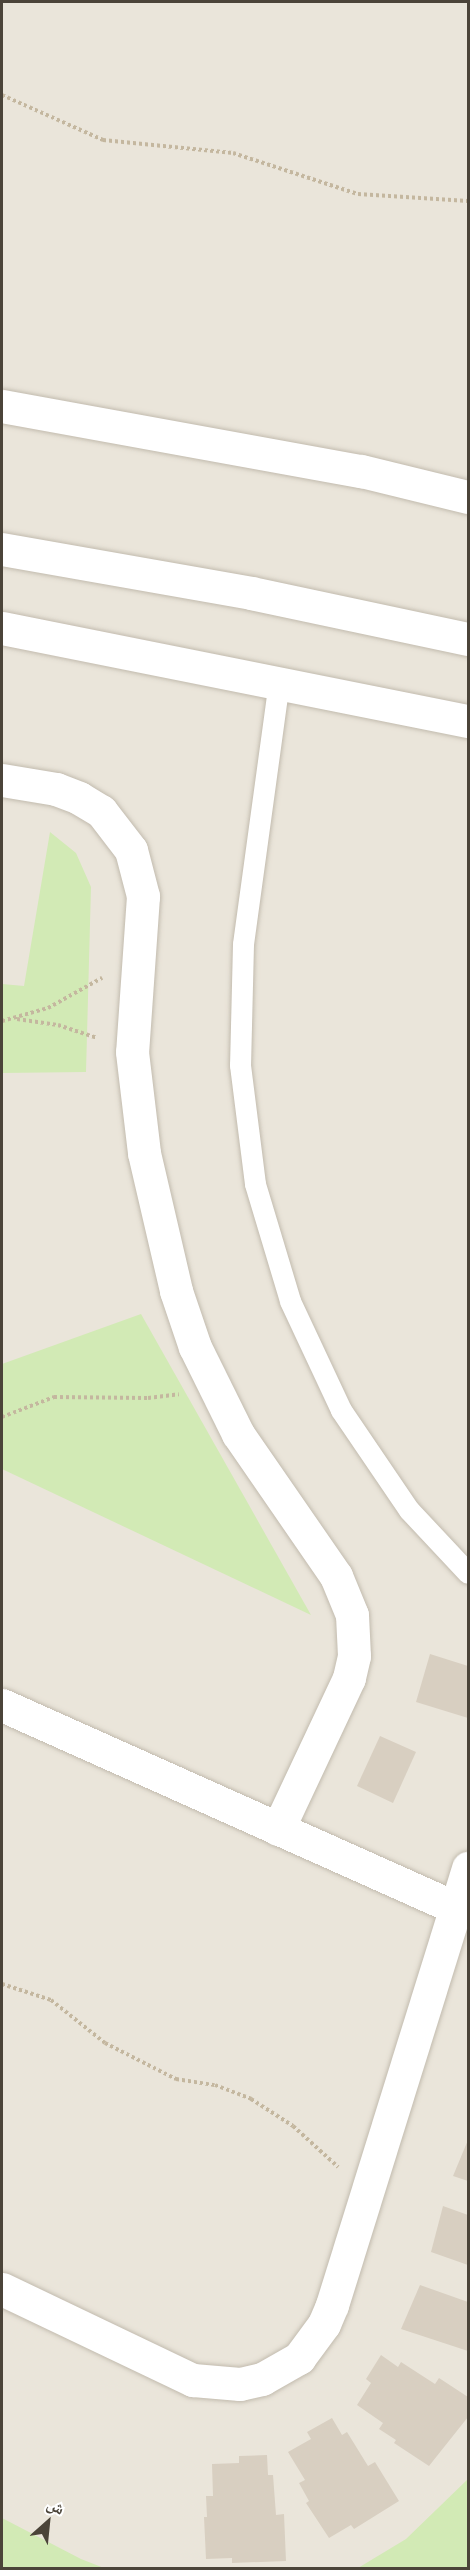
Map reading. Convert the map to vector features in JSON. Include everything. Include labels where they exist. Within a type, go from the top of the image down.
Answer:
[{"type":"street","points":[[2,406],[361,471],[468,497]]},
{"type":"street","points":[[2,549],[251,593],[468,639]]},
{"type":"street","points":[[2,628],[279,681],[468,721]]},
{"type":"street","points":[[2,780],[56,789],[79,798],[118,829],[139,873],[143,896],[132,1052],[144,1153],[159,1226],[195,1347],[214,1390],[238,1434],[336,1576],[352,1615],[354,1656],[349,1678],[278,1829]]},
{"type":"street","points":[[2,1705],[455,1908]]},
{"type":"street","points":[[2,2289],[193,2380],[216,2385],[262,2379],[299,2358],[324,2324],[468,1868]]},
{"type":"lane","points":[[279,681],[243,944],[240,1065],[255,1184],[290,1301],[341,1410],[409,1510],[468,1573]]},
{"type":"path","points":[[2,95],[103,140],[233,153],[358,194],[468,201]]},
{"type":"path","points":[[2,1021],[16,1019],[48,1008],[87,988],[138,953]]},
{"type":"path","points":[[16,1019],[58,1025],[132,1052]]},
{"type":"path","points":[[2,1417],[54,1397],[148,1398],[214,1390]]},
{"type":"path","points":[[2,1984],[51,2000],[105,2043],[167,2075],[215,2085],[251,2099],[293,2126],[365,2192]]},
{"type":"shaded area","points":[[2,2],[468,2],[468,2568],[2,2568]]},
{"type":"green space","points":[[50,832],[76,853],[91,887],[86,1072],[2,1073],[2,984],[24,986]]},
{"type":"green space","points":[[141,1314],[311,1615],[2,1469],[2,1364]]},
{"type":"green space","points":[[468,2479],[468,2568],[358,2568],[406,2539]]},
{"type":"green space","points":[[2,2518],[81,2559],[104,2568],[2,2568]]},
{"type":"building","points":[[430,1654],[468,1666],[468,1718],[416,1702]]},
{"type":"building","points":[[380,1736],[416,1752],[393,1803],[357,1786]]},
{"type":"building","points":[[468,2140],[468,2181],[453,2176]]},
{"type":"building","points":[[443,2206],[468,2215],[468,2265],[431,2252]]},
{"type":"building","points":[[420,2285],[468,2302],[468,2351],[401,2329]]},
{"type":"building","points":[[381,2355],[398,2367],[401,2362],[435,2384],[439,2378],[468,2397],[468,2417],[429,2466],[394,2443],[396,2440],[379,2429],[383,2423],[357,2405],[371,2383],[366,2379]]},
{"type":"building","points":[[332,2418],[342,2435],[347,2432],[368,2466],[375,2462],[399,2501],[354,2529],[351,2525],[329,2538],[306,2503],[309,2501],[299,2483],[305,2480],[288,2452],[311,2439],[307,2432]]},
{"type":"building","points":[[267,2455],[268,2475],[273,2475],[276,2515],[284,2514],[286,2561],[232,2563],[232,2558],[206,2559],[204,2517],[207,2517],[206,2496],[213,2496],[212,2464],[239,2463],[239,2456]]}]
